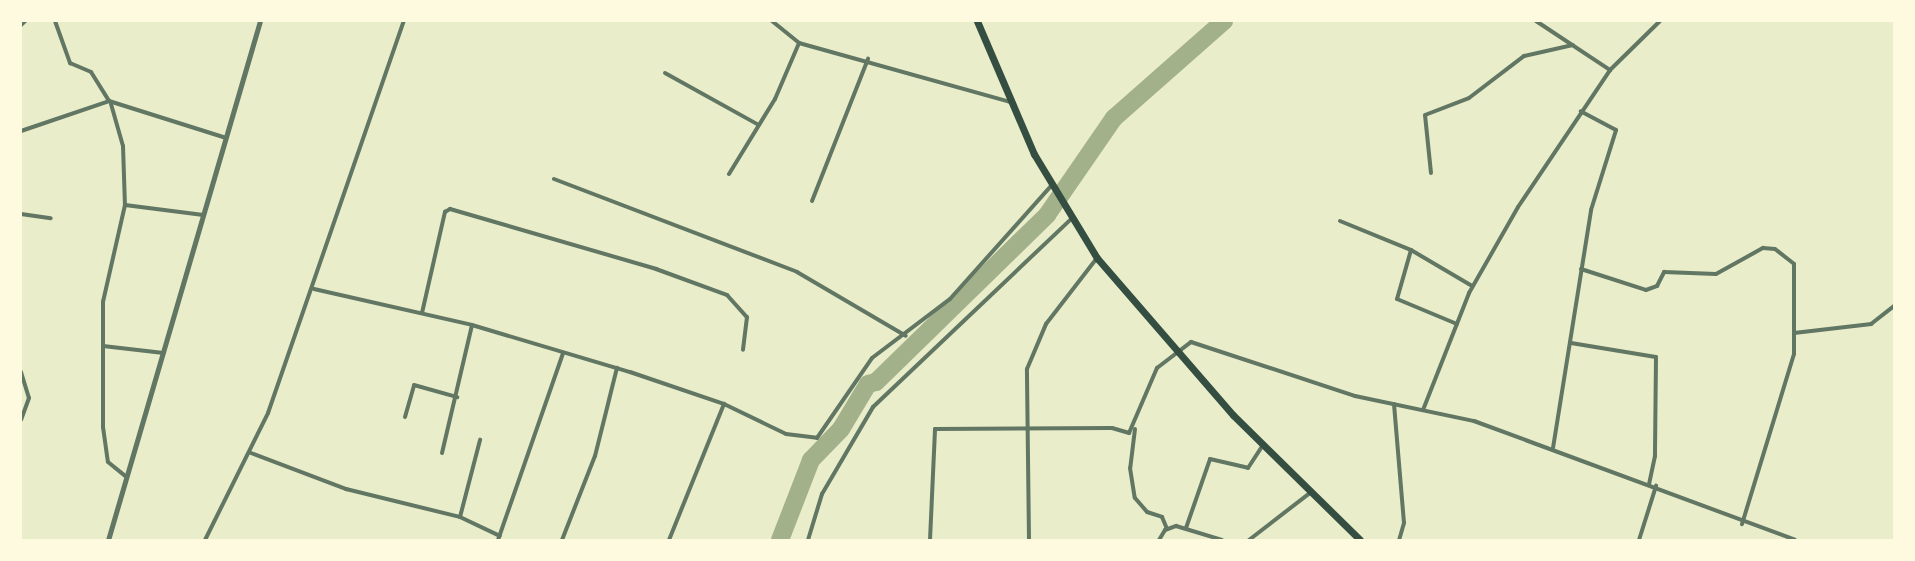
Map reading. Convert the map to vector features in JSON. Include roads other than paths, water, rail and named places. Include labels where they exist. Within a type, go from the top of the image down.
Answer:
[{"type":"main road","points":[[977,21],[1010,102],[1052,189],[1097,258],[1177,352],[1263,444],[1360,540]]},
{"type":"street","points":[[21,25],[25,21]]},
{"type":"street","points":[[55,21],[70,63],[91,72],[110,102],[123,146],[125,206],[106,273],[103,346],[106,454],[110,465],[125,476]]},
{"type":"street","points":[[108,540],[261,21]]},
{"type":"street","points":[[205,540],[250,453],[314,289],[404,21]]},
{"type":"street","points":[[772,21],[799,43],[868,58],[1010,102]]},
{"type":"street","points":[[1536,21],[1610,70]]},
{"type":"street","points":[[1423,410],[1472,286],[1581,111],[1610,70],[1659,21]]},
{"type":"street","points":[[729,174],[759,125],[799,43]]},
{"type":"street","points":[[1431,173],[1425,115],[1469,98],[1524,56],[1573,45]]},
{"type":"street","points":[[812,201],[868,58]]},
{"type":"street","points":[[664,73],[759,125]]},
{"type":"street","points":[[21,131],[110,102],[226,138]]},
{"type":"street","points":[[1553,448],[1591,210],[1616,130],[1581,111]]},
{"type":"street","points":[[554,179],[797,272],[906,336]]},
{"type":"street","points":[[314,289],[472,325],[617,368],[724,404],[786,434],[820,436],[872,358],[906,336],[950,298],[1052,189]]},
{"type":"street","points":[[125,206],[203,215]]},
{"type":"street","points":[[422,313],[445,212],[450,209],[656,268],[726,295],[747,317],[743,350]]},
{"type":"street","points":[[21,214],[51,218]]},
{"type":"street","points":[[808,540],[822,494],[873,407],[1071,219]]},
{"type":"street","points":[[1340,221],[1411,250],[1472,286]]},
{"type":"street","points":[[1581,269],[1652,290],[1664,272],[1716,274],[1751,252],[1775,249],[1790,258],[1796,272],[1794,354],[1742,524]]},
{"type":"street","points":[[1411,250],[1397,299],[1457,324]]},
{"type":"street","points":[[1029,540],[1027,369],[1046,324],[1097,258]]},
{"type":"street","points":[[1794,333],[1871,324],[1894,306]]},
{"type":"street","points":[[442,453],[457,397],[472,325]]},
{"type":"street","points":[[1167,529],[1162,517],[1147,512],[1135,498],[1130,468],[1135,429],[1157,368],[1191,342],[1218,348],[1394,404],[1423,410],[1553,448],[1656,486],[1777,538],[1794,540]]},
{"type":"street","points":[[1571,343],[1656,357],[1654,456],[1649,484]]},
{"type":"street","points":[[103,346],[164,353]]},
{"type":"street","points":[[250,453],[346,489],[460,517],[499,538],[563,353]]},
{"type":"street","points":[[562,540],[595,456],[617,368]]},
{"type":"street","points":[[21,372],[28,398],[21,420]]},
{"type":"street","points":[[405,417],[414,385],[457,397]]},
{"type":"street","points":[[669,540],[724,404]]},
{"type":"street","points":[[1394,404],[1404,530],[1399,540]]},
{"type":"street","points":[[930,540],[935,429],[1112,428],[1129,433],[1135,429]]},
{"type":"street","points":[[460,517],[480,440]]},
{"type":"street","points":[[1186,528],[1210,459],[1248,468],[1263,444]]},
{"type":"street","points":[[1639,540],[1656,486]]},
{"type":"street","points":[[1249,540],[1311,492]]},
{"type":"street","points":[[1167,529],[1186,528],[1222,540]]},
{"type":"street","points":[[1159,540],[1167,529]]},
{"type":"waterway","points":[[780,540],[811,460],[841,429],[868,384],[876,382],[1047,215],[1114,118],[1224,21]]}]
